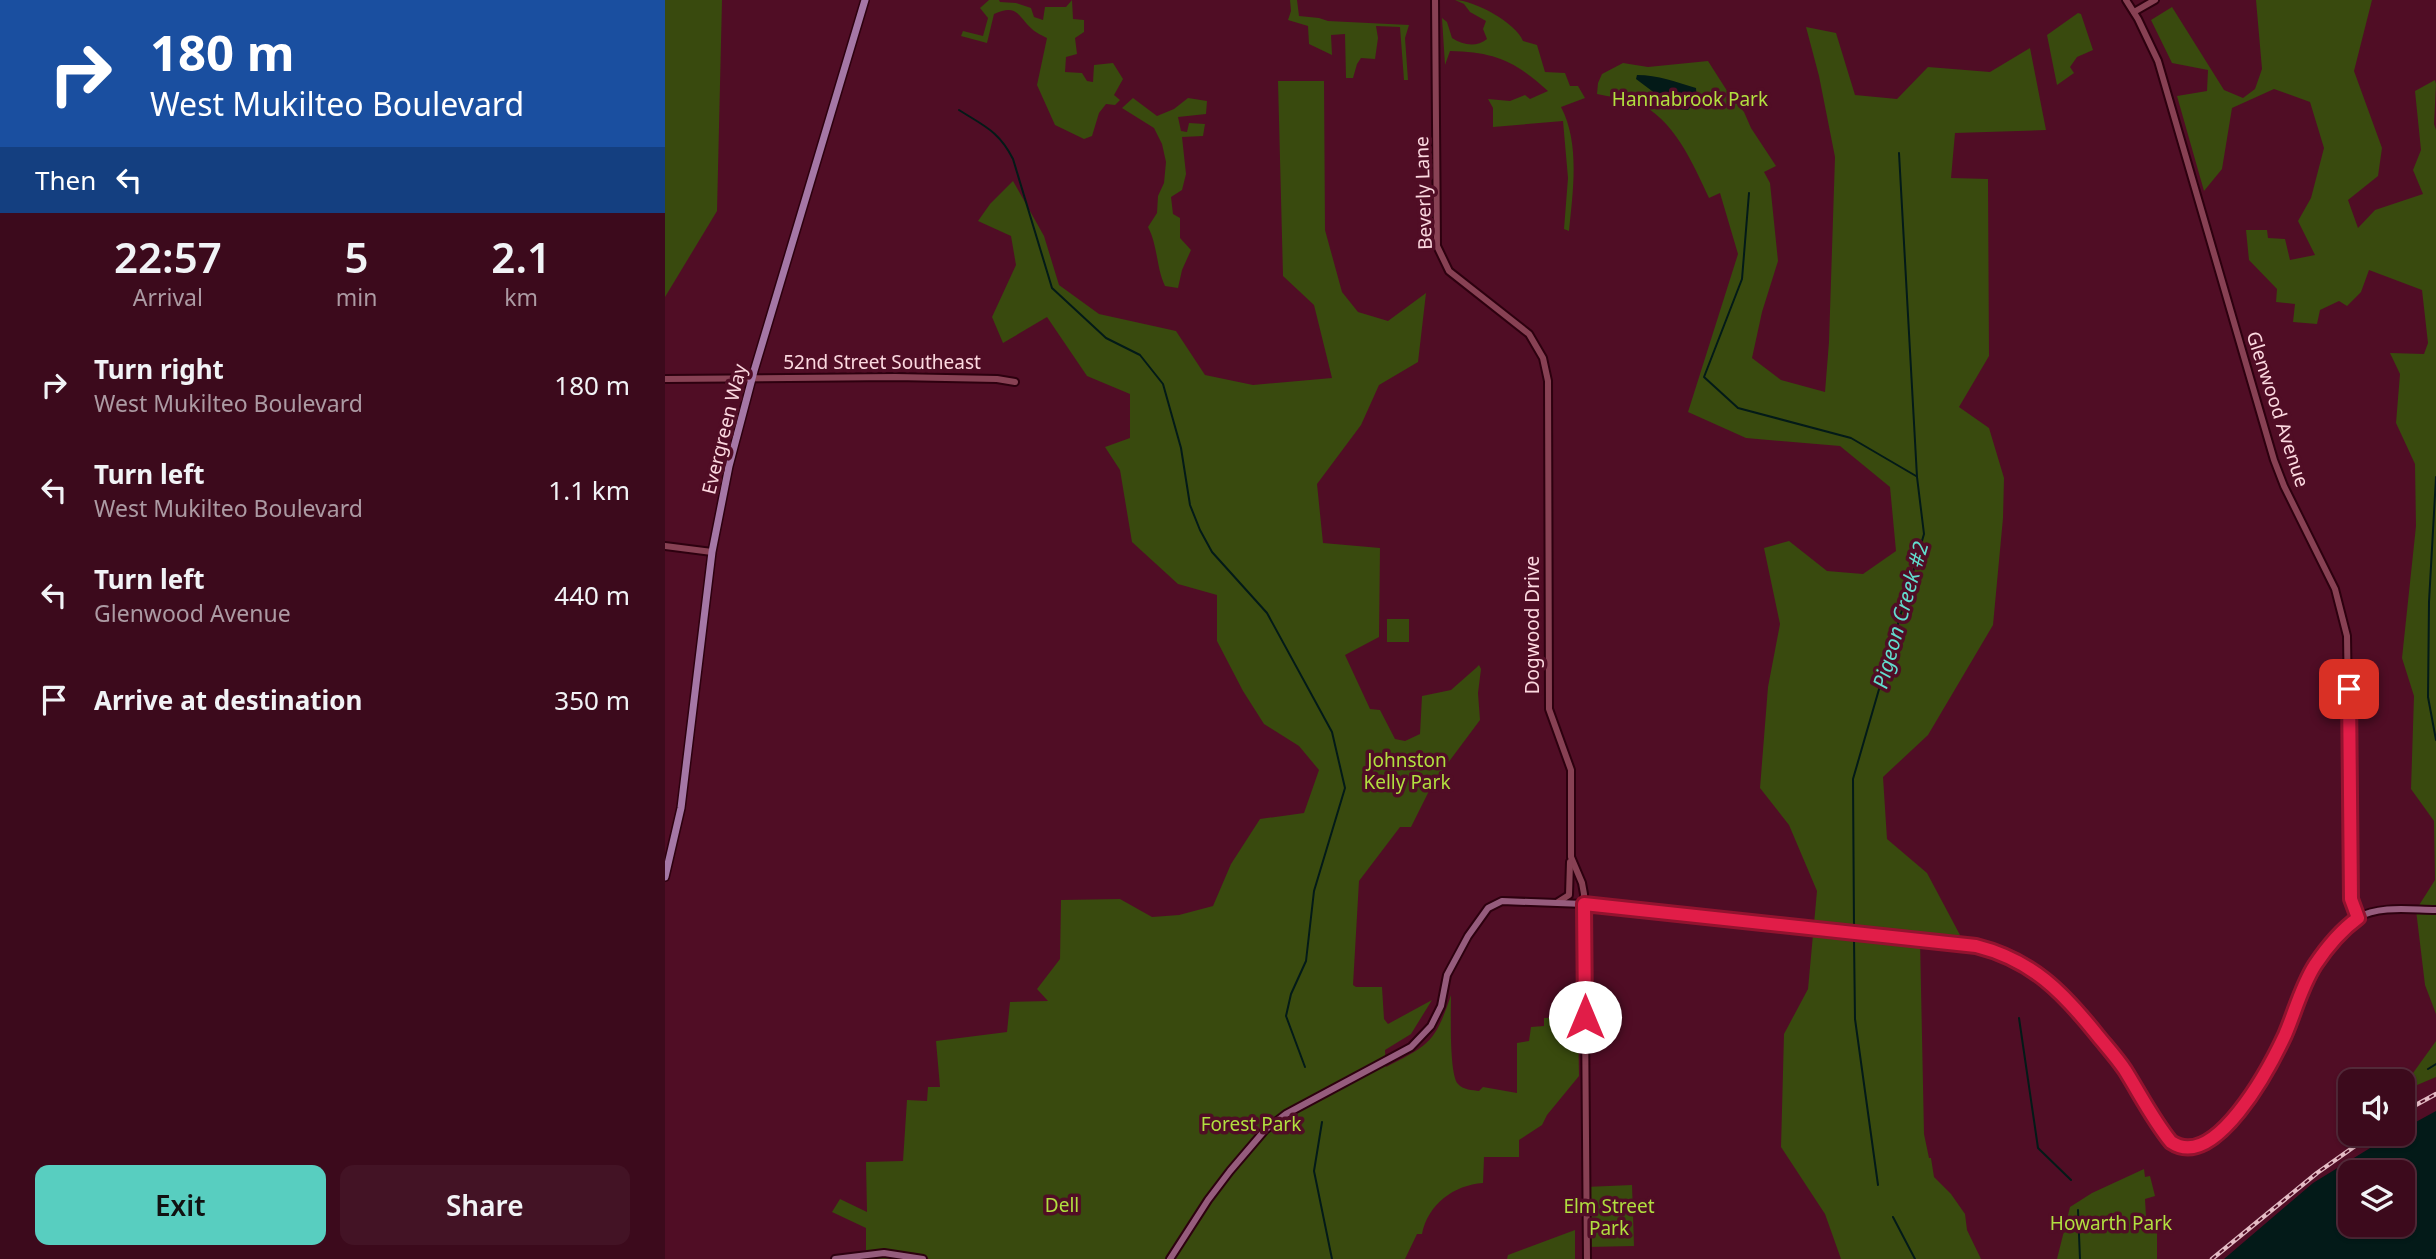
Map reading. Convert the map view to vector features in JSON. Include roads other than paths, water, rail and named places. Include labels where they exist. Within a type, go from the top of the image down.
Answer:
[{"type":"main road","name":"Evergreen Way","points":[[665,877],[684,793],[712,552],[729,466],[865,0]]},
{"type":"main road","points":[[1170,1259],[1230,1171],[1265,1130],[1286,1114],[1421,1038],[1431,1026],[1441,1006],[1447,975],[1468,936],[1494,903],[1584,904],[1956,943],[1997,952],[2042,976],[2064,997],[2123,1066],[2171,1142],[2188,1149],[2207,1143],[2217,1135],[2251,1093],[2273,1058],[2314,966],[2333,940],[2358,918],[2385,910],[2436,910]]},
{"type":"main road","points":[[835,1259],[884,1253],[923,1259]]},
{"type":"street","name":"Beverly Lane","points":[[1435,0],[1437,246],[1449,271],[1529,334],[1543,358],[1548,381]]},
{"type":"street","name":"Glenwood Avenue","points":[[2126,0],[2158,61],[2274,460],[2335,589],[2344,623],[2349,663],[2351,899],[2358,918]]},
{"type":"street","points":[[2134,12],[2155,0]]},
{"type":"street","name":"52nd Street Southeast","points":[[665,379],[945,378],[1015,382]]},
{"type":"street","name":"Dogwood Drive","points":[[1548,381],[1549,709],[1571,770],[1571,857],[1582,883],[1584,904],[1587,1259]]},
{"type":"street","points":[[665,546],[712,552]]},
{"type":"street","points":[[1559,902],[1569,895],[1571,857]]},
{"type":"water","points":[[1637,75],[1696,88],[1697,100],[1688,110],[1676,109],[1636,79]]},
{"type":"water","points":[[2436,1111],[2436,1259],[2224,1259],[2313,1183],[2338,1168],[2338,1237],[2415,1237],[2415,1160],[2351,1160],[2373,1146],[2415,1146],[2415,1122]]},
{"type":"waterway","points":[[959,110],[996,135],[1013,159],[1052,288],[1106,338],[1140,355],[1163,384],[1181,448],[1190,505],[1200,530],[1212,552],[1267,613],[1332,732],[1345,788],[1314,891],[1306,961],[1291,994],[1286,1016],[1305,1067]]},
{"type":"waterway","name":"Pigeon Creek #2","points":[[1854,929],[1853,779],[1924,534],[1917,477],[1899,153]]},
{"type":"waterway","name":"Pigeon Creek #2","points":[[1749,193],[1742,279],[1704,377],[1738,408],[1851,438],[1916,476]]},
{"type":"waterway","points":[[2436,477],[2429,602],[2428,697],[2436,740]]},
{"type":"waterway","name":"Pigeon Creek #2","points":[[1854,939],[1855,1019],[1878,1185]]},
{"type":"waterway","points":[[2019,1018],[2038,1148],[2071,1180]]},
{"type":"waterway","points":[[2428,1069],[2436,1064]]},
{"type":"waterway","points":[[1322,1122],[1314,1171],[1332,1259]]},
{"type":"waterway","points":[[2078,1210],[2080,1259]]},
{"type":"waterway","name":"Pigeon Creek #2","points":[[1893,1217],[1915,1259]]},
{"type":"railway","points":[[2415,1105],[2436,1094]]},
{"type":"railway","points":[[2212,1259],[2317,1173],[2355,1146]]},
{"type":"park label","name":"Hannabrook Park","points":[[1690,99]]},
{"type":"park label","name":"Johnston Kelly Park","points":[[1407,771]]},
{"type":"park label","name":"Forest Park","points":[[1251,1124]]},
{"type":"park label","name":"Dell","points":[[1062,1205]]},
{"type":"park label","name":"Elm Street Park","points":[[1609,1217]]},
{"type":"park label","name":"Howarth Park","points":[[2111,1223]]}]
